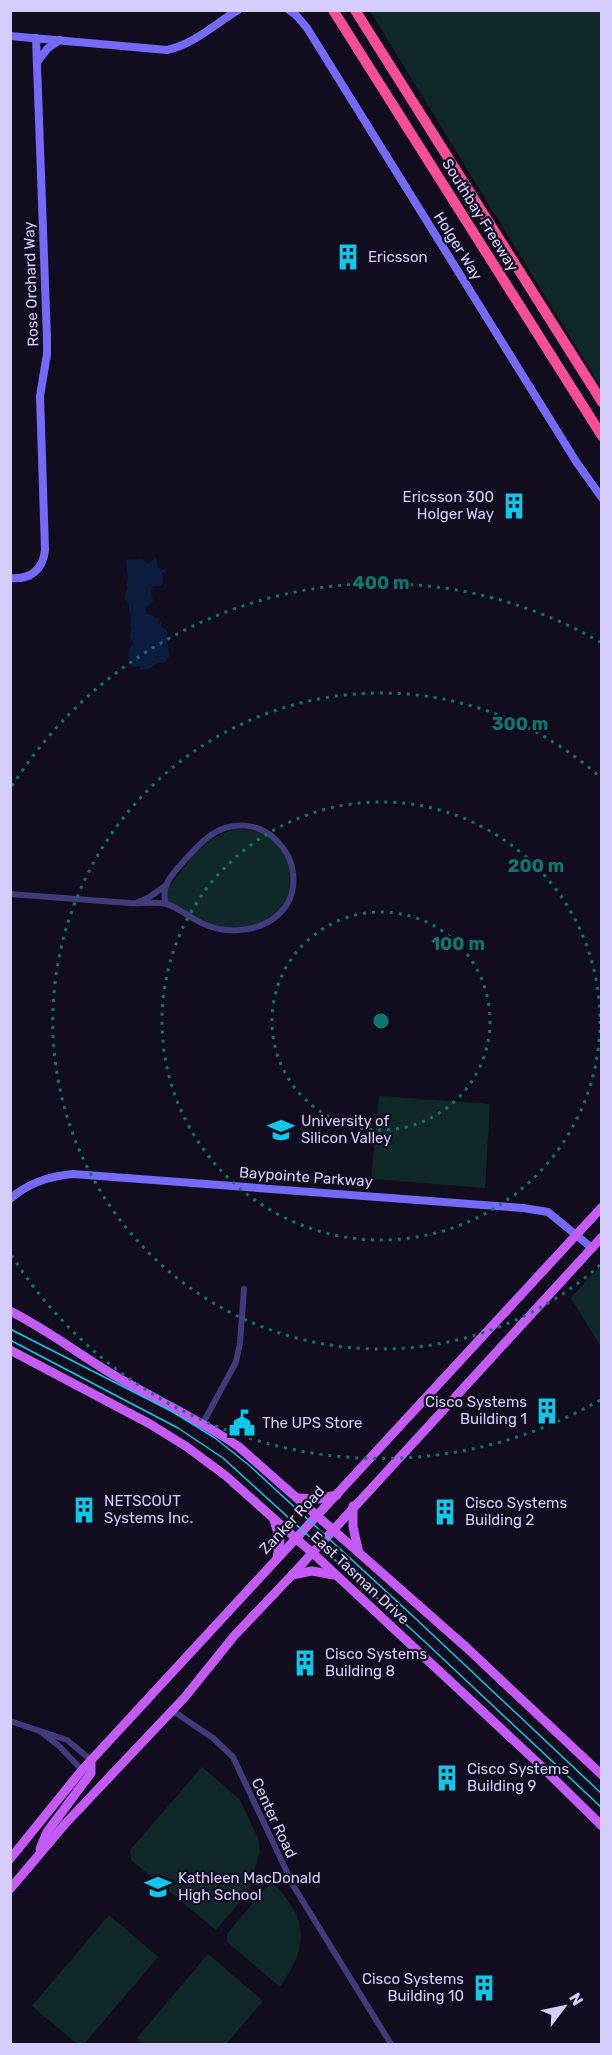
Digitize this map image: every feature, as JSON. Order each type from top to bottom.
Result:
[{"type":"highway","name":"Southbay Freeway","points":[[333,10],[602,436]]},
{"type":"highway","name":"Southbay Freeway","points":[[356,10],[602,402]]},
{"type":"highway","points":[[579,367],[583,382],[602,413]]},
{"type":"main road","name":"Zanker Road","points":[[10,1859],[82,1770],[602,1207]]},
{"type":"main road","points":[[10,1889],[78,1809],[172,1711],[234,1636],[602,1238]]},
{"type":"main road","name":"East Tasman Drive","points":[[10,1311],[48,1332],[125,1382],[203,1423],[239,1447],[467,1648],[602,1775]]},
{"type":"main road","name":"East Tasman Drive","points":[[10,1350],[168,1435],[226,1476],[312,1552],[602,1826]]},
{"type":"main road","points":[[299,1498],[337,1495]]},
{"type":"main road","points":[[353,1506],[353,1527],[359,1553]]},
{"type":"main road","points":[[274,1519],[280,1540],[278,1558]]},
{"type":"main road","points":[[292,1575],[312,1570],[336,1575]]},
{"type":"main road","points":[[36,1860],[47,1832],[91,1773],[92,1760]]},
{"type":"street","points":[[10,36],[168,50],[190,42],[238,10]]},
{"type":"street","name":"Holger Way","points":[[289,10],[307,28],[571,453],[602,498]]},
{"type":"street","name":"Rose Orchard Way","points":[[10,578],[22,579],[36,572],[44,558],[45,550],[40,396],[47,354],[47,339],[36,38]]},
{"type":"street","points":[[37,62],[48,48],[60,40]]},
{"type":"street","points":[[10,894],[166,904],[207,926],[227,931],[252,929],[269,921],[284,910],[292,895],[294,874],[291,862],[285,850],[264,829],[233,826],[210,835],[169,878],[164,893],[166,904]]},
{"type":"street","points":[[135,903],[148,898],[166,885]]},
{"type":"street","name":"Baypointe Parkway","points":[[10,1199],[29,1185],[43,1179],[59,1175],[87,1174],[540,1209],[556,1217],[592,1248]]},
{"type":"street","points":[[203,1423],[236,1362],[240,1343],[244,1289]]},
{"type":"street","name":"Center Road","points":[[172,1711],[213,1738],[233,1757],[294,1887],[392,2044]]},
{"type":"street","points":[[10,1720],[67,1740],[92,1760]]},
{"type":"street","points":[[41,1732],[59,1746],[82,1770]]},
{"type":"green space","points":[[370,11],[601,11],[601,387]]},
{"type":"green space","points":[[234,829],[255,830],[269,836],[288,862],[292,877],[290,891],[283,904],[273,915],[245,928],[228,929],[205,923],[169,903],[166,893],[194,854],[213,838]]},
{"type":"green space","points":[[379,1096],[490,1104],[485,1188],[371,1179]]},
{"type":"green space","points":[[601,1265],[601,1347],[571,1298]]},
{"type":"green space","points":[[202,1767],[240,1800],[258,1838],[260,1851],[248,1892],[216,1930],[131,1860],[130,1850]]},
{"type":"green space","points":[[271,1881],[292,1907],[301,1932],[296,1958],[280,1987],[227,1942],[227,1934]]},
{"type":"green space","points":[[109,1915],[158,1957],[84,2044],[77,2044],[32,2006]]},
{"type":"green space","points":[[208,1954],[263,2001],[226,2044],[144,2044],[137,2038]]},
{"type":"water","points":[[156,558],[158,567],[165,573],[162,572],[161,586],[153,586],[151,591],[153,601],[145,609],[148,614],[160,619],[157,625],[161,622],[161,627],[167,630],[169,657],[164,663],[141,670],[139,666],[133,668],[128,654],[133,642],[130,638],[129,605],[124,599],[128,587],[126,586],[128,579],[126,560],[142,559],[148,563]]},
{"type":"tram line","points":[[10,1329],[173,1412],[215,1438],[250,1466],[602,1794]]},
{"type":"tram line","points":[[10,1340],[178,1428],[223,1458],[423,1640],[602,1808]]},
{"type":"place","name":"Ericsson","points":[[348,257]]},
{"type":"place","name":"Ericsson 300 Holger Way","points":[[514,506]]},
{"type":"place","name":"University of Silicon Valley","points":[[281,1130]]},
{"type":"place","name":"Cisco Systems Building 1","points":[[547,1411]]},
{"type":"place","name":"The UPS Store","points":[[242,1423]]},
{"type":"place","name":"NETSCOUT Systems Inc.","points":[[84,1510]]},
{"type":"place","name":"Cisco Systems Building 2","points":[[445,1512]]},
{"type":"place","name":"Cisco Systems Building 8","points":[[305,1663]]},
{"type":"place","name":"Cisco Systems Building 9","points":[[447,1778]]},
{"type":"place","name":"Kathleen MacDonald High School","points":[[158,1887]]},
{"type":"place","name":"Cisco Systems Building 10","points":[[484,1988]]}]
